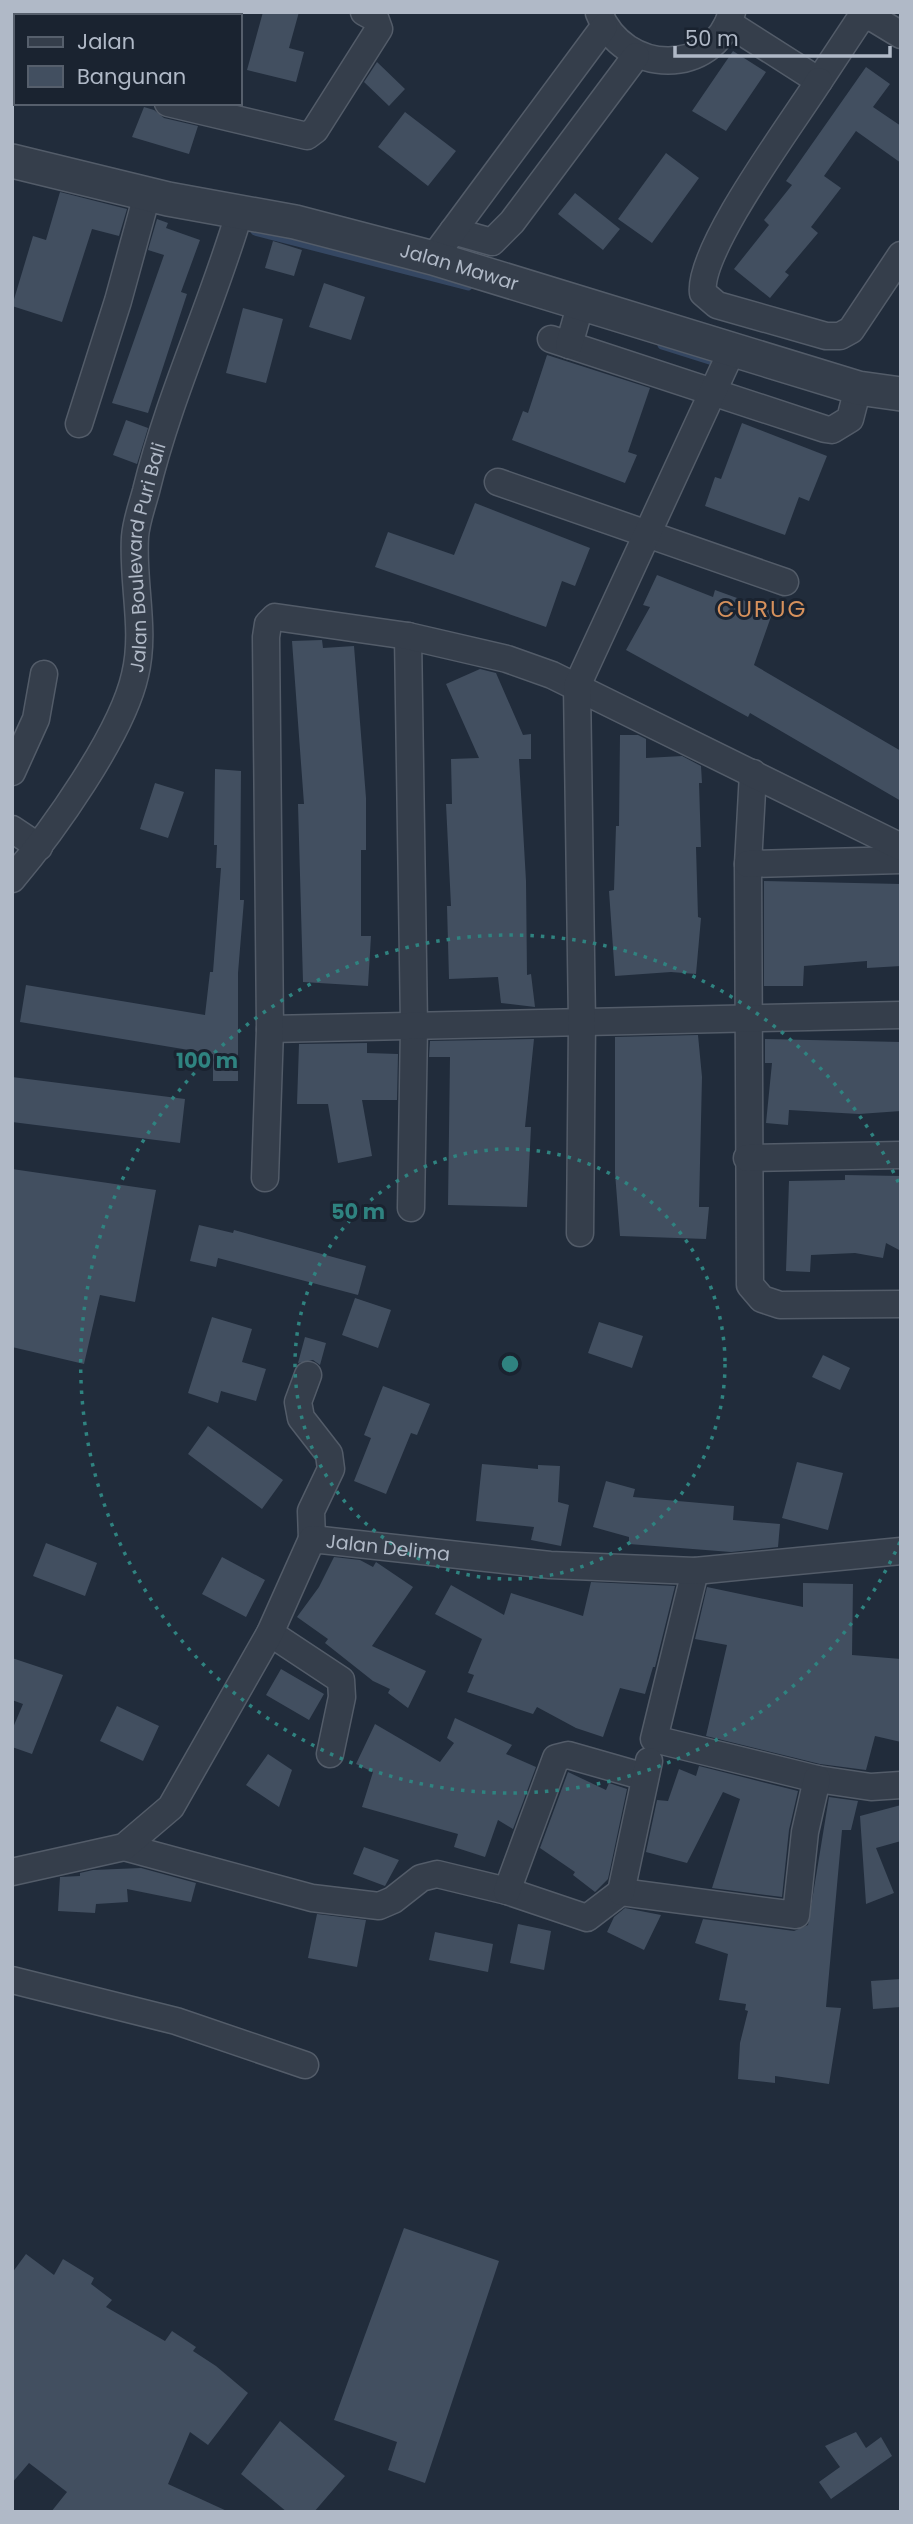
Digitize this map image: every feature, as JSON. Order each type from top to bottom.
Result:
[{"type":"street","points":[[177,105],[307,135],[314,130],[379,29],[375,18],[364,12]]},
{"type":"street","points":[[901,35],[873,18],[865,17],[858,22],[719,237],[703,278],[703,293],[717,304],[826,336],[840,336],[850,330],[901,254]]},
{"type":"street","points":[[433,258],[601,20],[618,44],[636,56],[671,62],[705,50],[730,18],[819,81]]},
{"type":"street","points":[[453,231],[492,242],[512,222],[636,56]]},
{"type":"street","name":"Jalan Mawar","points":[[12,161],[147,195],[239,214],[295,222],[433,258],[571,326],[732,352],[858,390],[901,394]]},
{"type":"street","points":[[79,424],[118,301],[147,195]]},
{"type":"street","name":"Jalan Boulevard Puri Bali","points":[[12,878],[39,847],[119,719],[135,675],[139,636],[135,536],[174,393],[222,271],[239,214]]},
{"type":"street","points":[[571,326],[825,429],[850,419],[858,390]]},
{"type":"street","points":[[580,1233],[582,1023],[577,686],[732,352]]},
{"type":"street","points":[[498,482],[785,582]]},
{"type":"street","points":[[265,1178],[270,1029],[268,624],[275,617],[286,616],[408,636],[507,659],[577,686],[901,847]]},
{"type":"street","points":[[408,636],[414,1026],[411,1208]]},
{"type":"street","points":[[12,772],[36,719],[44,674]]},
{"type":"street","points":[[753,773],[748,864],[750,1018],[747,1158],[750,1285],[762,1298],[780,1305],[901,1304]]},
{"type":"street","points":[[12,829],[39,847]]},
{"type":"street","points":[[748,864],[901,860]]},
{"type":"street","points":[[270,1029],[901,1015]]},
{"type":"street","points":[[747,1158],[901,1155]]},
{"type":"street","points":[[308,1375],[298,1402],[301,1418],[329,1454],[331,1469],[311,1511],[312,1539]]},
{"type":"street","name":"Jalan Delima","points":[[12,1872],[124,1847],[172,1807],[270,1633],[312,1539],[550,1565],[695,1571],[901,1551]]},
{"type":"street","points":[[124,1847],[313,1898],[379,1906],[393,1900],[421,1878],[437,1874],[506,1891],[587,1918],[621,1892],[645,1777],[695,1571]]},
{"type":"street","points":[[270,1633],[341,1680],[342,1697],[330,1754]]},
{"type":"street","points":[[654,1739],[817,1779],[871,1787],[901,1786]]},
{"type":"street","points":[[506,1891],[556,1758],[568,1755],[645,1777]]},
{"type":"street","points":[[621,1892],[796,1915],[805,1832],[817,1779]]},
{"type":"street","points":[[12,1980],[176,2021],[305,2065]]},
{"type":"building","points":[[263,12],[299,12],[289,48],[304,52],[296,82],[247,70]]},
{"type":"building","points":[[733,51],[766,72],[726,131],[692,111]]},
{"type":"building","points":[[377,62],[405,89],[389,106],[364,82]]},
{"type":"building","points":[[866,67],[890,84],[873,107],[901,126],[901,163],[856,131],[824,176],[841,188],[811,227],[818,233],[785,272],[789,275],[770,298],[734,269],[769,225],[764,220],[792,185],[786,181]]},
{"type":"building","points":[[144,107],[154,110],[164,118],[198,126],[189,154],[132,137]]},
{"type":"building","points":[[405,112],[456,151],[428,186],[378,147]]},
{"type":"building","points":[[666,153],[699,178],[652,243],[618,219]]},
{"type":"building","points":[[60,192],[127,209],[119,236],[92,229],[62,322],[12,306],[33,236],[46,240]]},
{"type":"building","points":[[575,193],[620,229],[603,250],[558,214]]},
{"type":"building","points":[[157,219],[168,223],[166,228],[200,240],[181,292],[187,294],[148,413],[112,403],[164,255],[148,250]]},
{"type":"building","points":[[273,241],[302,250],[294,276],[265,268]]},
{"type":"building","points":[[324,283],[365,297],[351,340],[309,327]]},
{"type":"building","points":[[243,308],[283,319],[266,383],[226,373]]},
{"type":"building","points":[[547,355],[650,388],[628,452],[637,455],[625,483],[512,440],[523,411],[528,413]]},
{"type":"building","points":[[126,420],[148,428],[137,464],[113,455]]},
{"type":"building","points":[[742,423],[827,456],[809,501],[799,497],[785,535],[705,506],[715,477],[721,479]]},
{"type":"building","points":[[475,503],[590,548],[575,586],[562,581],[546,627],[375,567],[388,532],[454,555]]},
{"type":"building","points":[[657,575],[713,597],[715,590],[773,611],[754,665],[901,751],[901,801],[750,713],[748,717],[626,650],[650,607],[643,605]]},
{"type":"building","points":[[322,640],[323,648],[354,646],[366,798],[366,850],[361,850],[361,936],[371,936],[368,986],[303,982],[298,804],[304,804],[292,641]]},
{"type":"building","points":[[480,669],[496,673],[523,735],[531,734],[531,759],[519,759],[526,881],[527,975],[531,974],[535,1007],[501,1003],[498,977],[449,979],[447,906],[451,906],[446,804],[452,804],[451,759],[479,758],[446,684]]},
{"type":"building","points":[[620,735],[638,735],[646,739],[646,758],[682,756],[701,766],[701,847],[696,847],[698,917],[701,918],[696,974],[671,972],[615,976],[609,891],[614,890],[616,826],[619,826]]},
{"type":"building","points":[[215,769],[241,771],[240,900],[244,900],[238,973],[238,1081],[213,1081],[213,1054],[20,1022],[26,985],[205,1015],[210,972],[213,972],[221,868],[216,868],[217,845],[214,845]]},
{"type":"building","points":[[155,783],[184,792],[168,838],[140,829]]},
{"type":"building","points":[[764,881],[901,884],[901,966],[867,968],[867,961],[804,966],[803,986],[764,986]]},
{"type":"building","points":[[698,1035],[702,1077],[699,1207],[709,1207],[706,1239],[620,1236],[615,1173],[615,1037]]},
{"type":"building","points":[[534,1039],[525,1127],[531,1127],[527,1207],[448,1205],[450,1057],[429,1057],[430,1041]]},
{"type":"building","points":[[765,1039],[901,1042],[901,1111],[859,1114],[789,1110],[788,1125],[766,1123],[772,1063],[765,1063]]},
{"type":"building","points":[[367,1043],[367,1053],[398,1054],[397,1100],[362,1100],[372,1156],[338,1163],[328,1104],[297,1104],[299,1044]]},
{"type":"building","points":[[12,1077],[185,1099],[180,1143],[12,1122]]},
{"type":"building","points":[[12,1169],[156,1190],[135,1302],[100,1295],[84,1364],[12,1347]]},
{"type":"building","points":[[845,1175],[901,1176],[901,1251],[886,1243],[883,1258],[855,1253],[811,1255],[810,1272],[786,1271],[789,1181],[845,1180]]},
{"type":"building","points":[[199,1225],[233,1233],[234,1230],[366,1266],[358,1295],[218,1258],[216,1267],[190,1261]]},
{"type":"building","points":[[355,1298],[391,1310],[378,1348],[342,1335]]},
{"type":"building","points":[[212,1317],[252,1329],[242,1362],[266,1369],[256,1401],[221,1391],[218,1403],[188,1393]]},
{"type":"building","points":[[599,1322],[643,1336],[632,1368],[588,1353]]},
{"type":"building","points":[[305,1337],[326,1343],[320,1365],[313,1360],[298,1363]]},
{"type":"building","points":[[823,1355],[850,1368],[840,1390],[812,1377]]},
{"type":"building","points":[[383,1386],[430,1404],[417,1435],[411,1433],[386,1494],[354,1481],[371,1438],[364,1435]]},
{"type":"building","points":[[208,1426],[283,1480],[262,1509],[188,1454]]},
{"type":"building","points":[[797,1462],[843,1473],[828,1530],[782,1518]]},
{"type":"building","points":[[482,1464],[538,1469],[538,1465],[560,1466],[558,1502],[569,1505],[561,1546],[531,1540],[534,1527],[476,1521]]},
{"type":"building","points":[[606,1481],[635,1489],[633,1497],[734,1506],[733,1520],[780,1524],[778,1547],[731,1552],[629,1544],[629,1537],[593,1527]]},
{"type":"building","points":[[46,1543],[97,1563],[85,1596],[33,1576]]},
{"type":"building","points":[[222,1557],[265,1580],[246,1617],[202,1594]]},
{"type":"building","points":[[334,1557],[360,1560],[373,1567],[376,1562],[413,1587],[372,1646],[426,1671],[408,1708],[388,1693],[390,1689],[373,1681],[325,1643],[328,1639],[297,1617],[319,1587]]},
{"type":"building","points":[[591,1582],[675,1586],[655,1667],[645,1694],[620,1688],[603,1737],[576,1728],[537,1707],[533,1714],[467,1692],[474,1675],[468,1673],[482,1639],[435,1614],[451,1585],[504,1615],[511,1593],[583,1616]]},
{"type":"building","points":[[803,1583],[853,1584],[852,1655],[901,1659],[901,1742],[875,1736],[866,1770],[820,1764],[706,1736],[727,1645],[695,1639],[707,1587],[803,1607]]},
{"type":"building","points":[[12,1658],[63,1675],[32,1754],[12,1747],[12,1730],[23,1704],[12,1700]]},
{"type":"building","points":[[281,1669],[324,1694],[309,1720],[266,1695]]},
{"type":"building","points":[[117,1706],[159,1726],[143,1761],[100,1741]]},
{"type":"building","points":[[455,1718],[512,1745],[506,1754],[536,1767],[513,1829],[498,1820],[485,1857],[454,1847],[458,1834],[362,1807],[373,1772],[356,1764],[375,1724],[440,1762],[454,1743],[447,1738]]},
{"type":"building","points":[[268,1754],[292,1770],[279,1807],[246,1785]]},
{"type":"building","points":[[699,1766],[798,1791],[789,1830],[782,1897],[712,1888],[740,1799],[723,1792],[687,1863],[646,1852],[657,1800],[668,1801],[679,1769],[696,1776]]},
{"type":"building","points":[[568,1772],[606,1790],[609,1783],[627,1789],[608,1879],[595,1892],[573,1875],[575,1872],[540,1848]]},
{"type":"building","points":[[829,1797],[858,1801],[851,1830],[842,1830],[826,2007],[841,2008],[829,2084],[775,2076],[775,2083],[738,2079],[740,2043],[748,2011],[745,2010],[746,2004],[719,2000],[728,1954],[695,1943],[703,1919],[794,1931],[808,1925]]},
{"type":"building","points":[[901,1805],[901,1841],[876,1848],[894,1893],[866,1904],[860,1816]]},
{"type":"building","points":[[364,1847],[399,1860],[385,1886],[353,1874]]},
{"type":"building","points":[[141,1868],[196,1883],[191,1902],[127,1889],[128,1902],[96,1904],[95,1913],[58,1911],[60,1877],[80,1876],[80,1873],[93,1870]]},
{"type":"building","points":[[625,1908],[661,1915],[644,1950],[607,1932],[614,1917]]},
{"type":"building","points":[[317,1914],[366,1920],[357,1967],[308,1958]]},
{"type":"building","points":[[518,1924],[551,1931],[544,1970],[510,1963]]},
{"type":"building","points":[[435,1932],[493,1944],[488,1972],[429,1960]]},
{"type":"building","points":[[901,1979],[901,2007],[873,2009],[871,1981]]},
{"type":"building","points":[[404,2228],[499,2261],[425,2483],[388,2470],[397,2442],[334,2420]]},
{"type":"building","points":[[26,2254],[54,2275],[63,2259],[94,2278],[91,2284],[112,2300],[106,2307],[165,2341],[172,2331],[196,2347],[193,2351],[248,2393],[208,2445],[190,2432],[168,2484],[229,2512],[51,2512],[67,2492],[29,2463],[12,2483],[12,2273]]},
{"type":"building","points":[[280,2421],[345,2476],[314,2512],[287,2512],[241,2474]]},
{"type":"building","points":[[856,2432],[866,2448],[881,2437],[892,2456],[831,2499],[819,2482],[840,2467],[825,2446]]},
{"type":"waterway","points":[[255,231],[468,286]]},
{"type":"waterway","points":[[662,345],[719,363]]},
{"type":"district","name":"CURUG","points":[[762,609]]}]
